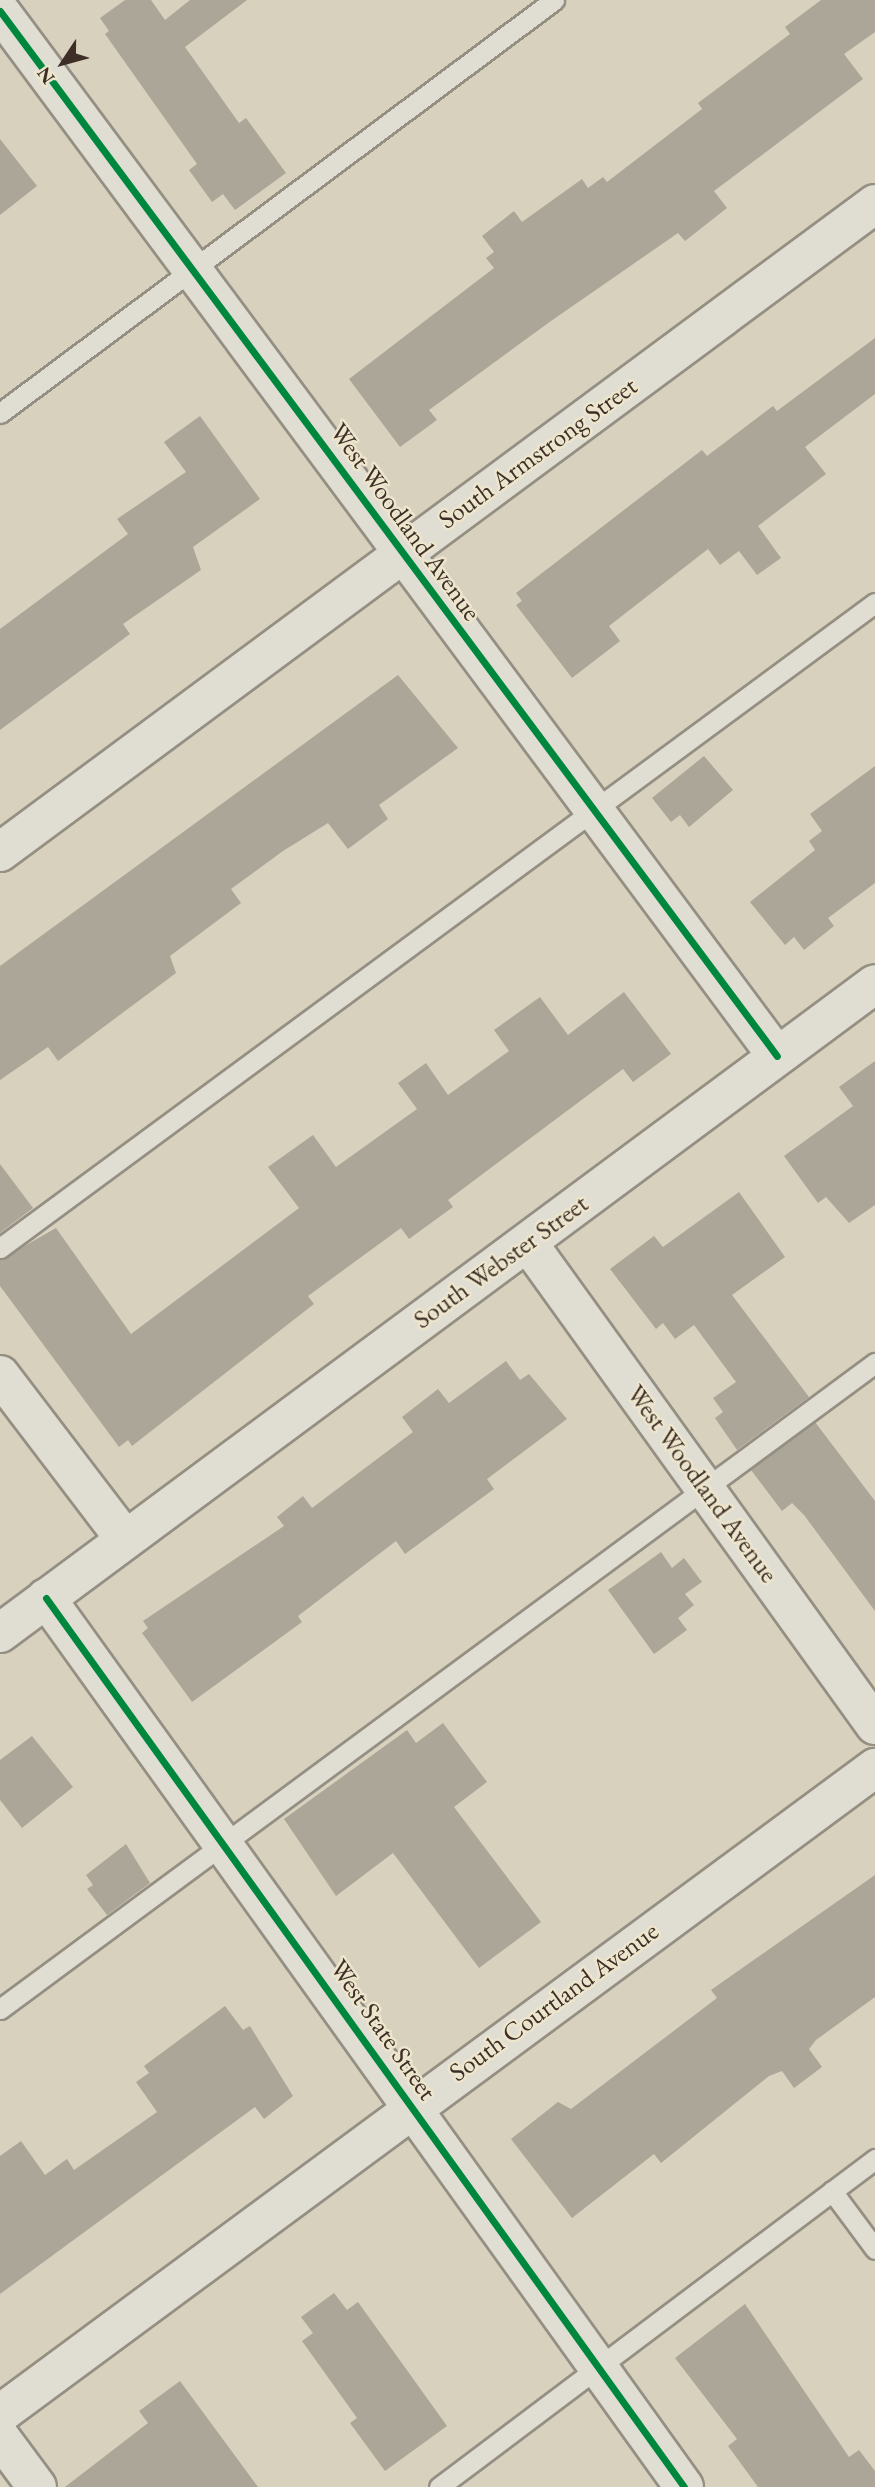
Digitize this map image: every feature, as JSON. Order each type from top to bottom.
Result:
[{"type":"street","name":"West Woodland Avenue","points":[[0,11],[403,553],[591,812],[778,1056]]},
{"type":"street","name":"South Armstrong Street","points":[[0,852],[875,204]]},
{"type":"street","name":"South Webster Street","points":[[46,1598],[875,984]]},
{"type":"street","name":"West Woodland Avenue","points":[[528,1243],[875,1725]]},
{"type":"street","points":[[0,1375],[125,1539]]},
{"type":"street","points":[[0,1633],[46,1598]]},
{"type":"street","name":"West State Street","points":[[46,1598],[225,1842],[684,2487]]},
{"type":"street","name":"South Courtland Avenue","points":[[0,2414],[411,2106],[875,1769]]},
{"type":"street","points":[[0,2437],[37,2487]]},
{"type":"lane","points":[[0,413],[554,0]]},
{"type":"lane","points":[[0,1248],[875,603]]},
{"type":"lane","points":[[0,2009],[875,1363]]},
{"type":"lane","points":[[439,2487],[596,2364],[875,2159]]},
{"type":"lane","points":[[832,2191],[875,2249]]},
{"type":"building","points":[[125,0],[151,0],[165,20],[190,0],[247,0],[185,47],[239,123],[246,118],[286,173],[235,210],[223,194],[212,202],[189,170],[197,164],[105,34],[109,31],[100,18]]},
{"type":"building","points":[[821,0],[875,0],[875,32],[844,54],[863,79],[714,191],[727,208],[685,241],[678,233],[429,410],[437,420],[400,447],[349,379],[494,268],[486,258],[494,252],[482,236],[514,211],[522,222],[582,179],[588,188],[603,177],[607,182],[702,109],[698,103],[790,34],[785,27]]},
{"type":"building","points":[[0,139],[37,186],[0,215]]},
{"type":"building","points":[[875,338],[875,394],[805,447],[826,474],[758,526],[781,558],[757,575],[739,551],[720,565],[708,549],[609,626],[620,641],[572,678],[516,605],[522,601],[516,593],[702,450],[707,456],[773,406],[777,411]]},
{"type":"building","points":[[200,416],[260,499],[193,547],[201,570],[123,624],[130,634],[0,730],[0,629],[128,534],[117,519],[186,472],[164,442]]},
{"type":"building","points":[[398,675],[458,748],[379,805],[388,819],[348,849],[328,823],[283,851],[231,889],[241,903],[170,956],[176,973],[58,1061],[48,1047],[0,1080],[0,966]]},
{"type":"building","points":[[704,756],[733,790],[689,827],[680,815],[671,822],[652,798]]},
{"type":"building","points":[[875,766],[875,883],[828,918],[834,926],[804,950],[794,937],[785,945],[750,902],[815,850],[809,841],[822,831],[810,814]]},
{"type":"building","points":[[624,992],[671,1054],[633,1082],[623,1069],[448,1200],[453,1207],[409,1239],[401,1228],[308,1296],[314,1304],[132,1446],[128,1440],[119,1447],[0,1286],[0,1260],[56,1228],[131,1334],[299,1208],[268,1167],[313,1135],[336,1167],[417,1109],[398,1083],[426,1063],[448,1095],[509,1051],[494,1030],[540,997],[568,1035]]},
{"type":"building","points":[[875,1061],[875,1205],[849,1223],[826,1197],[818,1203],[784,1156],[853,1106],[839,1087]]},
{"type":"building","points":[[0,1164],[33,1208],[0,1233]]},
{"type":"building","points":[[739,1192],[785,1257],[732,1295],[809,1397],[737,1450],[715,1418],[723,1412],[713,1398],[736,1382],[694,1325],[675,1339],[663,1323],[656,1329],[610,1269],[654,1236],[663,1247]]},
{"type":"building","points":[[506,1361],[520,1380],[529,1374],[567,1419],[487,1479],[494,1489],[405,1554],[396,1541],[298,1616],[302,1622],[192,1702],[142,1633],[148,1628],[143,1621],[284,1526],[277,1517],[303,1496],[312,1508],[413,1432],[402,1417],[438,1389],[449,1403]]},
{"type":"building","points":[[815,1422],[875,1501],[875,1611],[804,1515],[792,1503],[782,1511],[751,1470]]},
{"type":"building","points":[[661,1552],[672,1568],[684,1558],[702,1582],[685,1594],[694,1605],[678,1618],[687,1630],[654,1654],[608,1590]]},
{"type":"building","points":[[443,1723],[487,1782],[454,1807],[541,1922],[479,1968],[393,1853],[336,1896],[284,1819],[407,1730],[416,1743]]},
{"type":"building","points":[[32,1736],[73,1787],[22,1828],[0,1800],[0,1760]]},
{"type":"building","points":[[126,1844],[150,1883],[107,1915],[87,1889],[93,1885],[86,1875]]},
{"type":"building","points":[[875,1875],[875,1997],[816,2040],[809,2049],[822,2067],[794,2088],[782,2071],[769,2076],[661,2163],[654,2154],[572,2218],[511,2139],[558,2102],[571,2109],[717,1998],[711,1990]]},
{"type":"building","points":[[225,2006],[243,2030],[250,2026],[293,2096],[264,2119],[255,2107],[0,2294],[0,2156],[21,2141],[45,2175],[67,2159],[74,2170],[157,2112],[136,2082],[149,2073],[144,2066]]},
{"type":"building","points":[[334,2293],[347,2310],[358,2302],[447,2426],[385,2471],[350,2423],[357,2418],[302,2341],[313,2333],[301,2317]]},
{"type":"building","points":[[745,2304],[849,2457],[859,2450],[875,2471],[875,2487],[758,2487],[728,2446],[737,2439],[675,2358]]},
{"type":"building","points":[[180,2381],[258,2487],[65,2487],[148,2423],[139,2411]]},
{"type":"cycle path","points":[[0,11],[777,1056]]},
{"type":"cycle path","points":[[46,1598],[684,2487]]}]
